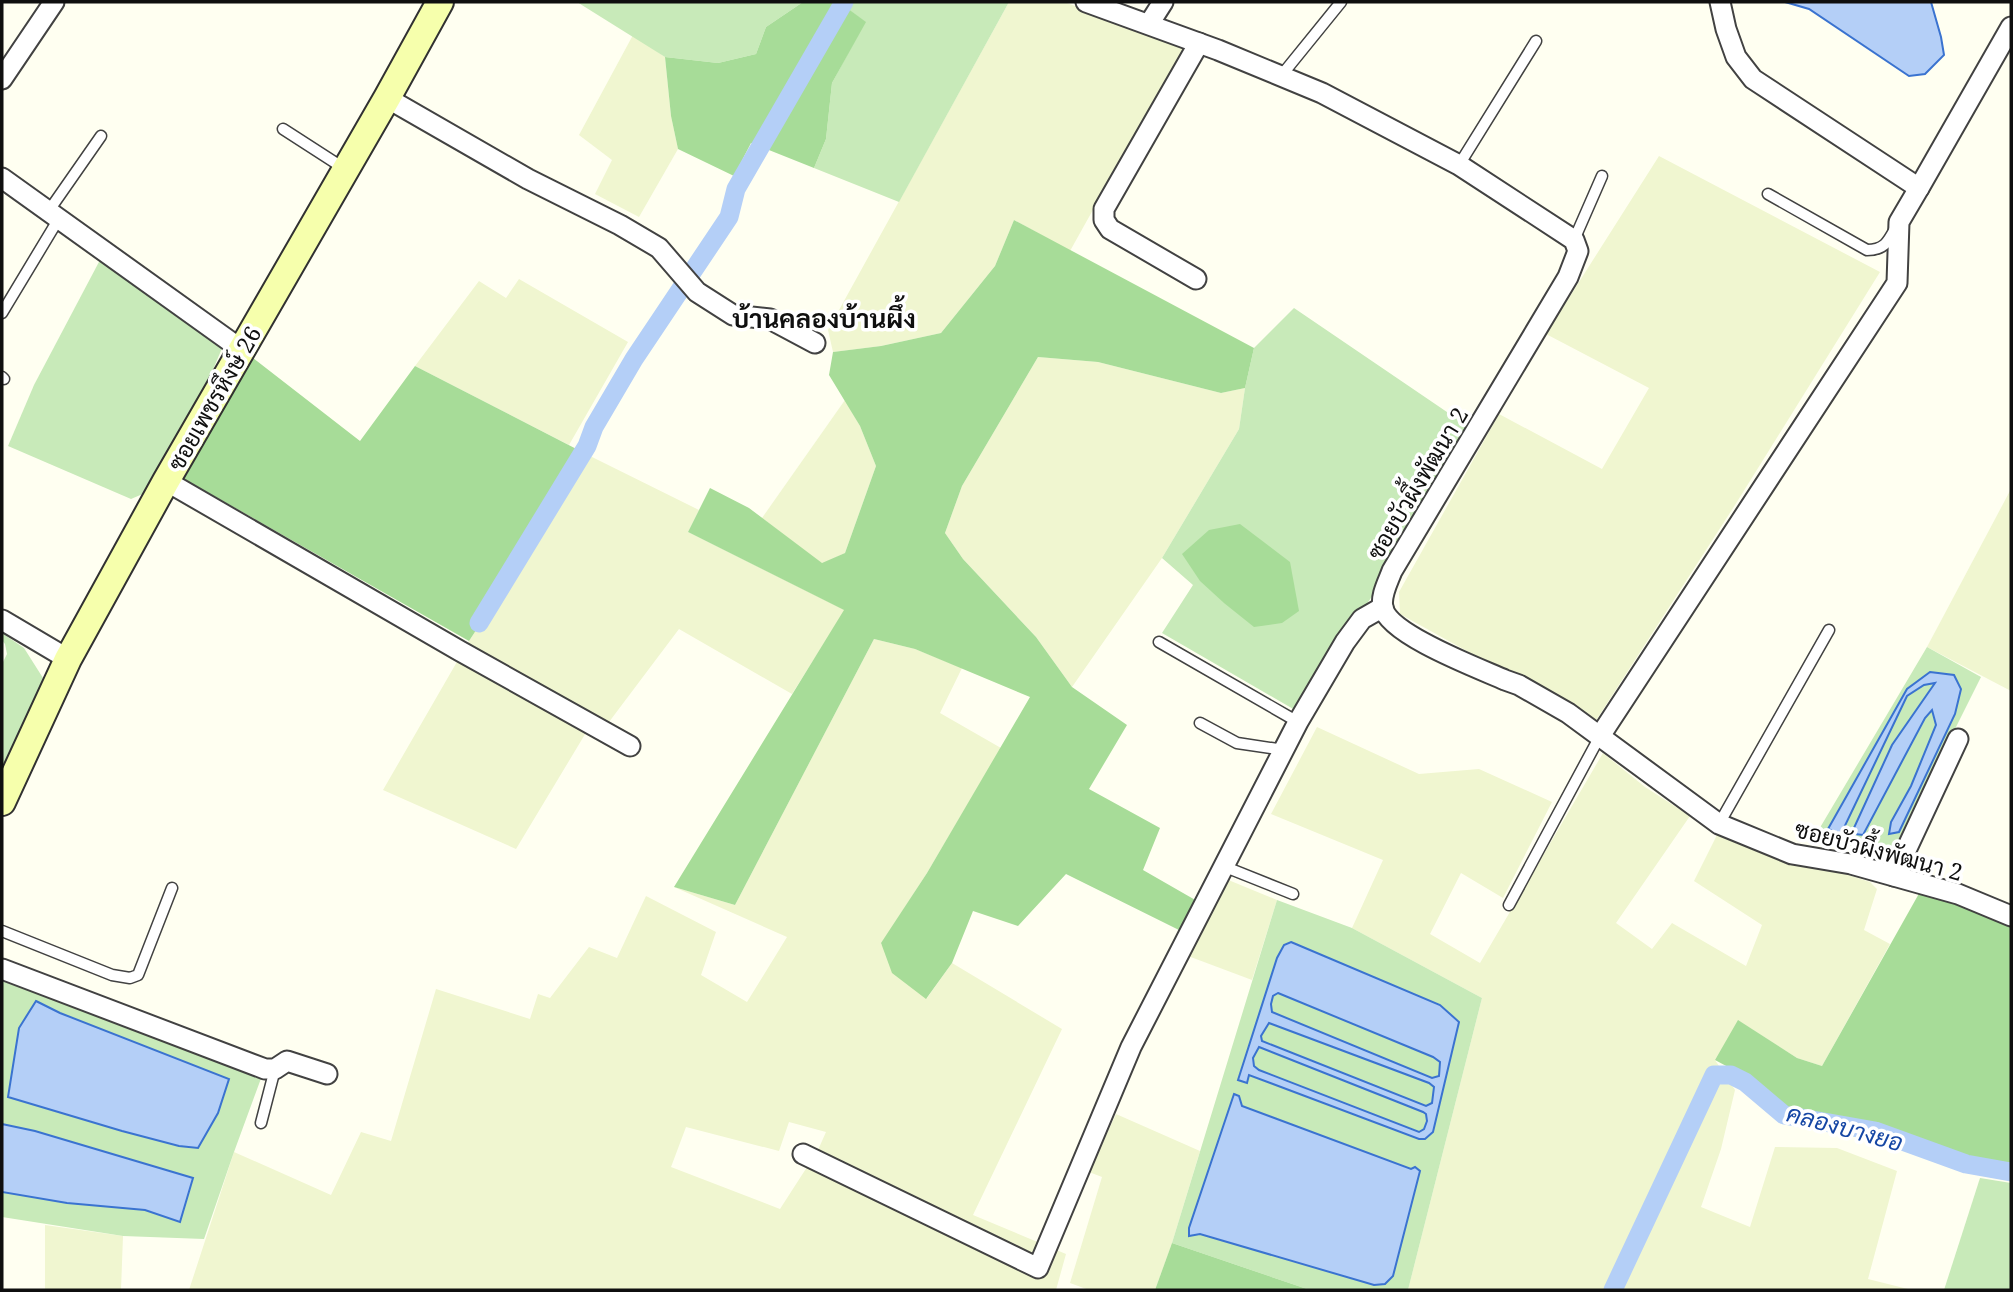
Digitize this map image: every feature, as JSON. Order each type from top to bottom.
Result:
[{"type":"street","points":[[2,79],[54,2]]},
{"type":"street","name":"ซอยเพชรหึงษ์ 26","points":[[2,802],[68,659],[166,481],[440,2]]},
{"type":"street","points":[[1086,2],[1199,43],[1322,93],[1459,165],[1574,240]]},
{"type":"street","points":[[1149,24],[1163,2]]},
{"type":"street","points":[[1720,2],[1736,57],[1753,79],[1919,188]]},
{"type":"street","points":[[1600,736],[1897,283],[1899,222],[2011,27]]},
{"type":"street","points":[[1196,279],[1110,229],[1104,220],[1104,209],[1199,43]]},
{"type":"street","points":[[387,98],[528,179],[620,225],[659,248],[696,292],[733,315],[771,319],[815,343]]},
{"type":"street","points":[[2,178],[242,350]]},
{"type":"street","name":"ซอยบัวผึ้งพัฒนา 2","points":[[1574,240],[1578,251],[1568,277],[1392,571],[1382,607],[1390,621],[1408,635],[1519,685],[1568,713],[1719,824],[1792,854],[1851,864],[1958,894],[2011,916]]},
{"type":"street","points":[[166,481],[629,746]]},
{"type":"street","points":[[803,1154],[1038,1268],[1131,1047],[1223,866],[1298,722],[1345,642],[1362,619],[1382,607]]},
{"type":"street","points":[[2,620],[68,659]]},
{"type":"street","points":[[1894,876],[1958,739]]},
{"type":"street","points":[[2,969],[265,1069],[275,1069],[287,1061],[327,1074]]},
{"type":"lane","points":[[1281,76],[1341,2]]},
{"type":"lane","points":[[1459,165],[1536,41]]},
{"type":"lane","points":[[283,129],[345,169]]},
{"type":"lane","points":[[2,313],[53,216],[101,136]]},
{"type":"lane","points":[[1574,240],[1602,176]]},
{"type":"lane","points":[[1768,194],[1867,250],[1886,246],[1899,222]]},
{"type":"lane","points":[[1719,824],[1829,631]]},
{"type":"lane","points":[[1159,642],[1298,722]]},
{"type":"lane","points":[[1200,723],[1237,743],[1284,750]]},
{"type":"lane","points":[[1509,905],[1600,736]]},
{"type":"lane","points":[[1223,866],[1293,894]]},
{"type":"lane","points":[[2,931],[112,975],[130,978],[138,975],[145,961],[172,888]]},
{"type":"lane","points":[[261,1123],[275,1069]]},
{"type":"green space","points":[[577,2],[803,2],[766,27],[756,54],[718,63],[665,57]]},
{"type":"green space","points":[[803,2],[839,2],[866,22],[832,83],[826,139],[814,168],[751,143],[734,176],[678,149],[671,116],[665,57],[718,63],[756,54],[766,27]]},
{"type":"green space","points":[[839,2],[1009,2],[899,202],[814,168],[826,139],[832,83],[865,22]]},
{"type":"green space","points":[[1009,2],[1064,2],[1185,45],[1070,251],[1014,220],[995,266],[941,333],[881,346],[833,352],[828,330]]},
{"type":"green space","points":[[633,35],[665,57],[671,116],[678,149],[639,217],[595,194],[612,160],[579,135]]},
{"type":"green space","points":[[1659,156],[1880,272],[1735,505],[1595,722],[1400,614],[1399,592],[1499,414],[1602,469],[1649,388],[1546,334]]},
{"type":"green space","points":[[1014,220],[1254,348],[1245,388],[1221,393],[1098,362],[1038,357],[962,486],[945,533],[963,559],[1036,637],[1072,687],[1127,725],[1089,789],[1160,828],[1143,870],[1197,901],[1183,932],[1066,874],[1018,926],[973,911],[952,963],[926,999],[892,973],[881,943],[927,873],[1030,697],[915,649],[874,639],[735,905],[674,887],[844,610],[688,532],[710,488],[749,508],[822,563],[845,553],[876,466],[860,426],[829,375],[833,352],[881,346],[941,333],[995,266]]},
{"type":"green space","points":[[100,260],[223,346],[209,379],[145,493],[131,499],[8,446],[34,385]]},
{"type":"green space","points":[[519,279],[628,342],[569,445],[415,366],[479,281],[506,298]]},
{"type":"green space","points":[[1294,308],[1469,427],[1377,589],[1295,710],[1162,633],[1193,585],[1162,558],[1239,429],[1254,348]]},
{"type":"green space","points":[[248,354],[360,441],[415,366],[590,456],[469,641],[179,476]]},
{"type":"green space","points":[[1038,357],[1098,362],[1221,393],[1245,388],[1239,429],[1162,558],[1072,687],[1036,637],[963,559],[945,533],[962,486]]},
{"type":"green space","points":[[845,400],[860,426],[876,466],[845,553],[822,564],[762,518]]},
{"type":"green space","points":[[590,456],[699,510],[688,532],[845,610],[792,694],[679,629],[609,722],[587,731],[516,849],[383,790],[469,641]]},
{"type":"green space","points":[[2011,489],[2011,691],[1927,647]]},
{"type":"green space","points":[[1240,524],[1290,562],[1299,611],[1282,623],[1254,627],[1200,581],[1182,554],[1209,530]]},
{"type":"green space","points":[[2,633],[24,648],[43,678],[2,781],[2,664],[7,654]]},
{"type":"green space","points":[[874,639],[915,649],[962,668],[940,713],[1001,748],[927,873],[881,944],[927,998],[952,963],[1062,1029],[973,1215],[1066,1254],[1056,1290],[189,1290],[234,1152],[331,1195],[361,1132],[391,1141],[436,989],[530,1019],[538,994],[550,998],[589,947],[617,958],[646,896],[716,932],[701,975],[747,1002],[787,937],[674,887],[735,905]],"holes":[[[789,1122],[826,1132],[818,1150],[780,1209],[671,1167],[686,1127],[779,1151]]]},
{"type":"green space","points":[[1927,647],[1981,677],[1888,863],[1818,831]],"holes":[[[1954,675],[1955,714],[1891,822],[1911,786],[1936,725],[1933,710],[1925,718],[1925,700],[1936,683],[1924,685],[1907,696],[1841,834],[1828,829],[1907,689]]]},
{"type":"green space","points":[[1317,727],[1419,774],[1479,769],[1552,802],[1503,898],[1461,873],[1430,934],[1480,963],[1603,753],[1645,787],[1690,816],[1616,923],[1652,949],[1672,923],[1746,966],[1762,925],[1694,881],[1718,833],[1870,882],[1877,889],[1864,930],[1890,944],[1822,1066],[1797,1058],[1739,1021],[1715,1060],[1735,1090],[1721,1149],[1701,1207],[1750,1227],[1775,1147],[1837,1148],[1897,1171],[1868,1279],[1912,1290],[1408,1290],[1482,998],[1352,928],[1383,860],[1271,814]]},
{"type":"green space","points":[[1226,879],[1277,900],[1252,980],[1188,956]]},
{"type":"green space","points":[[1921,890],[2011,922],[2011,1163],[1952,1154],[1905,1135],[1786,1109],[1758,1083],[1715,1060],[1738,1020],[1797,1058],[1822,1066]]},
{"type":"green space","points":[[1277,900],[1352,928],[1482,998],[1408,1290],[1310,1290],[1172,1243]],"holes":[[[1290,942],[1440,1005],[1459,1023],[1425,1139],[1248,1075],[1238,1080],[1277,958]],[[1234,1094],[1239,1096],[1241,1106],[1411,1169],[1374,1285],[1200,1234],[1189,1235],[1189,1228]]]},
{"type":"green space","points":[[2,981],[263,1073],[204,1239],[123,1236],[2,1217],[2,1192],[67,1203],[145,1210],[180,1222],[193,1179],[35,1131],[2,1124]],"holes":[[[36,1001],[60,1013],[179,1146],[8,1097]]]},
{"type":"green space","points":[[1277,993],[1433,1057],[1440,1061],[1439,1077],[1432,1078],[1272,1012],[1273,996]]},
{"type":"green space","points":[[1269,1023],[1429,1083],[1434,1087],[1432,1103],[1426,1106],[1262,1041],[1261,1036]]},
{"type":"green space","points":[[1259,1047],[1423,1112],[1427,1121],[1424,1129],[1420,1132],[1259,1070],[1254,1066],[1253,1058]]},
{"type":"green space","points":[[1116,1114],[1200,1151],[1155,1290],[1089,1290],[1070,1283],[1102,1177],[1089,1172]]},
{"type":"green space","points":[[1980,1178],[2011,1183],[2011,1290],[1944,1290]]},
{"type":"green space","points":[[45,1225],[123,1236],[121,1290],[45,1290]]},
{"type":"green space","points":[[1172,1243],[1310,1290],[1155,1290]]},
{"type":"water","points":[[1785,2],[1931,2],[1944,55],[1925,74],[1909,76],[1809,9]]},
{"type":"water","points":[[1930,672],[1954,675],[1961,689],[1955,714],[1899,832],[1889,834],[1891,822],[1911,786],[1936,725],[1932,710],[1925,718],[1863,835],[1855,834],[1853,830],[1892,745],[1935,683],[1924,685],[1907,696],[1841,834],[1828,829],[1907,689]]},
{"type":"water","points":[[1291,942],[1440,1005],[1459,1022],[1433,1132],[1425,1139],[1249,1075],[1247,1083],[1238,1080],[1277,958],[1284,945]],"holes":[[[1278,993],[1433,1057],[1440,1062],[1439,1076],[1432,1078],[1272,1012],[1273,996]],[[1269,1023],[1429,1083],[1434,1087],[1432,1103],[1426,1106],[1262,1041],[1261,1036]],[[1259,1047],[1423,1112],[1427,1121],[1424,1129],[1419,1132],[1259,1070],[1254,1066],[1253,1058]]]},
{"type":"water","points":[[36,1001],[60,1013],[229,1079],[218,1113],[198,1148],[179,1146],[122,1131],[8,1097],[19,1028]]},
{"type":"water","points":[[1234,1094],[1239,1096],[1242,1106],[1420,1171],[1393,1276],[1385,1284],[1374,1285],[1200,1234],[1189,1236],[1189,1228]]},
{"type":"water","points":[[2,1124],[35,1131],[193,1178],[180,1222],[145,1210],[67,1203],[2,1192]]},
{"type":"waterway","points":[[479,623],[587,446],[594,427],[634,359],[729,217],[736,189],[844,2]]},
{"type":"waterway","name":"คลองบางยอ","points":[[1613,1290],[1714,1075],[1731,1075],[1745,1082],[1784,1115],[1875,1131],[1966,1164],[2011,1172]]},
{"type":"district","name":"บ้านคลองบ้านผึ้ง","points":[[824,318]]}]
